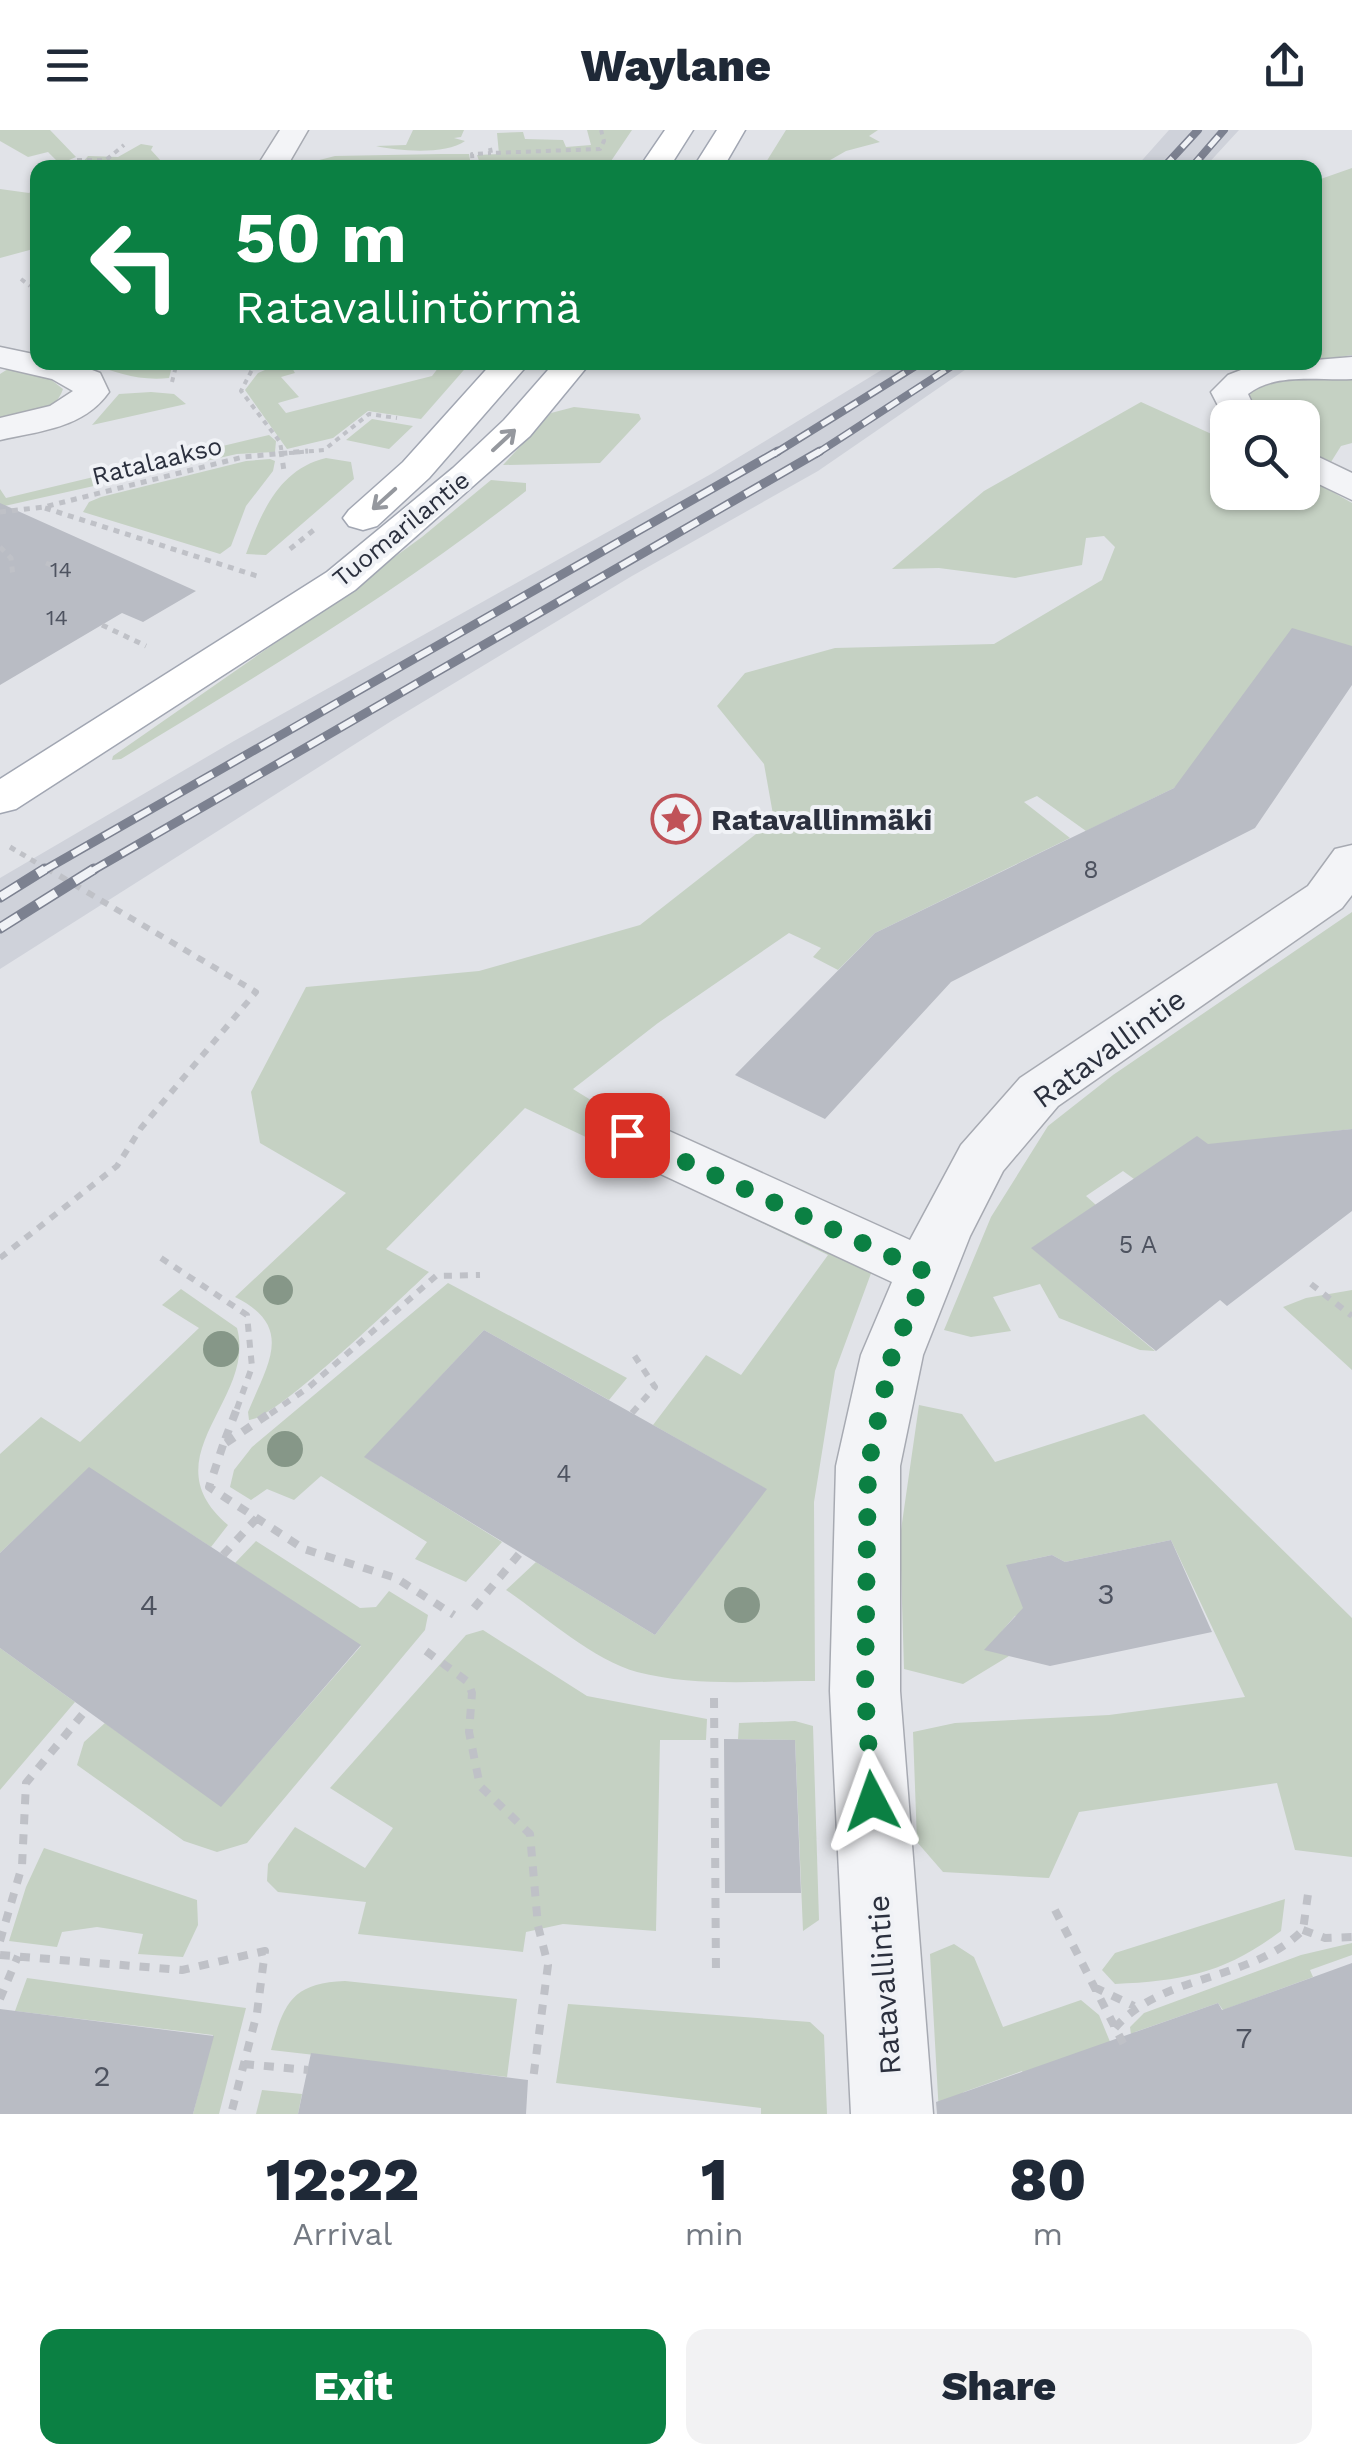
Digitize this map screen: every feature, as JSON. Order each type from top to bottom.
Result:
[{"type":"main road","points":[[659,160],[679,130]]},
{"type":"main road","points":[[713,160],[731,130]]},
{"type":"main road","name":"Tuomarilantie","points":[[203,666],[300,572],[416,470],[506,370]]},
{"type":"main road","name":"Tuomarilantie","points":[[0,799],[341,581],[410,526],[517,428],[567,370]]},
{"type":"street","points":[[276,160],[294,130]]},
{"type":"street","points":[[0,357],[30,364]]},
{"type":"street","points":[[1322,369],[1352,368]]},
{"type":"street","points":[[0,429],[86,402],[91,392],[88,382],[58,370]]},
{"type":"street","points":[[1232,400],[1229,392],[1240,379],[1265,372],[1308,370]]},
{"type":"street","points":[[1320,470],[1352,489]]},
{"type":"street","name":"Ratavallintie","points":[[892,2114],[865,1691],[868,1466],[892,1355],[926,1272],[981,1159],[1039,1092],[1325,897],[1352,860]]},
{"type":"street","points":[[627,1135],[926,1272]]},
{"type":"path","points":[[472,160],[472,154],[491,151],[600,149],[604,141],[600,130]]},
{"type":"path","points":[[77,160],[106,160],[124,144]]},
{"type":"path","points":[[22,279],[30,286]]},
{"type":"path","points":[[172,382],[175,370]]},
{"type":"path","points":[[252,370],[241,391],[280,442],[284,471]]},
{"type":"path","name":"Ratalaakso","points":[[0,512],[44,507],[243,457],[324,450],[369,414],[408,420]]},
{"type":"path","points":[[44,507],[257,576]]},
{"type":"path","points":[[283,555],[322,523]]},
{"type":"path","points":[[0,547],[11,558],[13,577]]},
{"type":"path","points":[[46,563],[61,569]]},
{"type":"path","points":[[243,587],[270,566]]},
{"type":"path","points":[[102,624],[158,651]]},
{"type":"path","points":[[0,1258],[117,1166],[141,1128],[256,992],[1,842]]},
{"type":"path","points":[[161,1258],[246,1315],[252,1367],[209,1487],[304,1548],[396,1578],[454,1616]]},
{"type":"path","points":[[223,1444],[308,1388],[436,1276],[480,1275]]},
{"type":"path","points":[[1311,1284],[1352,1316]]},
{"type":"path","points":[[632,1413],[655,1386],[634,1355]]},
{"type":"path","points":[[222,1555],[257,1518]]},
{"type":"path","points":[[474,1608],[520,1553]]},
{"type":"path","points":[[426,1651],[468,1682],[472,1693],[469,1732],[480,1786],[530,1834],[538,1926],[548,1965],[533,2080]]},
{"type":"path","points":[[714,1698],[716,1973]]},
{"type":"path","points":[[0,1941],[22,1866],[26,1784],[86,1710]]},
{"type":"path","points":[[1116,2028],[1134,2006],[1268,1958],[1303,1930],[1309,1887]]},
{"type":"path","points":[[1054,1910],[1124,2045]]},
{"type":"path","points":[[1303,1930],[1325,1938],[1352,1936]]},
{"type":"path","points":[[0,1955],[182,1970],[265,1951],[257,2013],[231,2114]]},
{"type":"path","points":[[0,1999],[18,1956]]},
{"type":"path","points":[[1094,1987],[1134,2006]]},
{"type":"path","points":[[244,2064],[308,2070]]},
{"type":"shaded area","points":[[1169,130],[1239,130],[1211,160],[1142,160]]},
{"type":"shaded area","points":[[882,370],[965,370],[818,471],[632,576],[393,720],[0,969],[0,878],[234,741],[711,474]]},
{"type":"green space","points":[[0,130],[50,130],[76,157],[56,160],[48,152],[28,157],[0,141]]},
{"type":"green space","points":[[413,130],[464,130],[461,137],[454,138],[465,141],[434,150],[376,146],[406,145]]},
{"type":"green space","points":[[587,130],[632,130],[612,160],[479,160],[477,155],[499,154],[497,133],[523,132],[525,139],[563,140],[566,147],[591,145]]},
{"type":"green space","points":[[786,130],[878,130],[869,136],[880,142],[846,151],[830,160],[767,160]]},
{"type":"green space","points":[[141,144],[153,146],[151,150],[160,160],[85,160],[88,156],[118,157]]},
{"type":"green space","points":[[469,154],[470,160],[319,160],[335,156]]},
{"type":"green space","points":[[1352,168],[1352,355],[1322,360],[1322,179]]},
{"type":"green space","points":[[0,189],[29,193],[30,250],[0,258]]},
{"type":"green space","points":[[11,367],[45,375],[63,389],[46,409],[0,424],[0,374]]},
{"type":"green space","points":[[112,370],[171,370],[169,378]]},
{"type":"green space","points":[[293,370],[295,373],[281,377],[299,397],[278,403],[286,413],[432,376],[437,370],[464,370],[421,419],[368,411],[333,438],[287,449],[245,390],[258,373]]},
{"type":"green space","points":[[1284,379],[1352,379],[1352,443],[1341,446],[1331,462],[1320,456],[1320,400],[1249,400],[1251,389]]},
{"type":"green space","points":[[119,394],[174,394],[186,404],[92,425]]},
{"type":"green space","points":[[1141,402],[1210,433],[1210,510],[1320,510],[1320,485],[1352,503],[1352,646],[1174,788],[1086,831],[1037,796],[1024,802],[1070,838],[875,933],[838,970],[813,957],[821,948],[789,933],[658,1023],[573,1089],[615,1115],[592,1140],[525,1108],[386,1249],[429,1272],[310,1380],[285,1400],[249,1420],[248,1412],[272,1348],[271,1334],[254,1309],[235,1297],[346,1193],[260,1143],[251,1092],[306,987],[479,971],[640,925],[774,820],[764,764],[717,706],[745,673],[835,648],[994,644],[1102,580],[1115,547],[1104,536],[1086,538],[1082,565],[1015,578],[939,568],[892,569],[984,491]]},
{"type":"green space","points":[[574,407],[639,414],[641,419],[600,463],[503,465],[551,413]]},
{"type":"green space","points":[[372,419],[413,426],[389,449],[346,440]]},
{"type":"green space","points":[[269,435],[276,441],[275,452],[237,454],[0,507],[0,489],[6,498]]},
{"type":"green space","points":[[326,458],[351,462],[354,479],[266,555],[246,554],[258,523],[284,482]]},
{"type":"green space","points":[[246,461],[275,461],[273,471],[246,506],[231,546],[220,554],[83,512],[89,502],[101,497]]},
{"type":"green space","points":[[491,480],[526,483],[526,491],[428,564],[328,631],[121,759],[112,760],[422,537]]},
{"type":"green space","points":[[1352,912],[1352,1129],[1284,1137],[1328,1230],[1134,1179],[1123,1171],[1086,1196],[1096,1205],[1032,1248],[1155,1351],[1140,1350],[1059,1318],[1040,1284],[993,1297],[1011,1331],[971,1337],[944,1330],[991,1217],[1048,1126],[1113,1075]]},
{"type":"green space","points":[[629,1158],[873,1268],[835,1371],[814,1502],[815,1681],[704,1681],[637,1672],[586,1648],[506,1590],[536,1562],[655,1635],[766,1489],[653,1425],[706,1355],[741,1375],[828,1255]]},
{"type":"green space","points":[[448,1283],[627,1378],[609,1400],[484,1330],[365,1457],[502,1542],[466,1582],[415,1559],[427,1542],[321,1476],[294,1500],[267,1489],[251,1500],[230,1487],[234,1470],[252,1447]]},
{"type":"green space","points":[[181,1289],[237,1328],[239,1354],[233,1380],[201,1452],[198,1476],[206,1500],[228,1525],[211,1547],[89,1468],[0,1553],[0,1454],[41,1417],[80,1442],[199,1328],[162,1305]]},
{"type":"green space","points":[[1352,1290],[1352,1370],[1283,1307],[1306,1298]]},
{"type":"green space","points":[[919,1405],[962,1414],[995,1462],[1144,1414],[1352,1618],[1352,1857],[1295,1850],[1277,1783],[1079,1812],[1049,1878],[943,1872],[917,1842],[913,1732],[955,1723],[1109,1715],[1245,1697],[1171,1540],[1065,1562],[1052,1555],[1024,1561],[1016,1572],[1025,1614],[1015,1616],[1002,1631],[1009,1656],[963,1684],[904,1669],[900,1537]]},
{"type":"green space","points":[[256,1541],[360,1608],[376,1607],[389,1591],[428,1615],[425,1630],[247,1843],[217,1852],[184,1841],[77,1765],[84,1742],[105,1723],[221,1806],[361,1646],[235,1563]]},
{"type":"green space","points":[[483,1630],[587,1696],[707,1719],[706,1740],[660,1740],[656,1931],[563,1924],[526,1932],[523,1952],[358,1934],[366,1902],[278,1892],[267,1881],[268,1864],[295,1827],[365,1868],[393,1828],[330,1788],[466,1635]]},
{"type":"green space","points":[[0,1648],[75,1702],[0,1790]]},
{"type":"green space","points":[[795,1721],[813,1726],[819,1920],[803,1931],[795,1740],[738,1739],[739,1723]]},
{"type":"green space","points":[[44,1848],[197,1900],[198,1925],[183,1957],[138,1954],[143,1934],[97,1927],[62,1932],[57,1947],[9,1941],[26,1887]]},
{"type":"green space","points":[[1285,1899],[1281,1931],[1222,1965],[1183,1977],[1115,1984],[1102,1970],[1115,1953]]},
{"type":"green space","points":[[1352,1943],[1352,1955],[1310,1970],[1313,1977],[1223,2010],[1218,2003],[1135,2032],[1132,2042],[1130,2027],[1144,2013],[1301,1955]]},
{"type":"green space","points":[[954,1944],[974,1957],[1003,2027],[1081,2000],[1099,2015],[1113,2049],[1026,2080],[1022,2071],[964,2092],[939,2114],[930,1954]]},
{"type":"green space","points":[[27,1978],[246,2008],[219,2114],[193,2114],[213,2035],[15,2011]]},
{"type":"green space","points":[[345,1981],[517,1999],[507,2077],[271,2050],[293,1999],[313,1986]]},
{"type":"green space","points":[[568,2004],[810,2022],[824,2035],[827,2114],[761,2114],[761,2108],[556,2083]]},
{"type":"green space","points":[[262,2090],[302,2094],[298,2114],[256,2114]]},
{"type":"building","points":[[0,503],[196,591],[143,622],[122,613],[0,685]]},
{"type":"building","points":[[1292,628],[1352,646],[1352,685],[1255,828],[951,982],[825,1119],[735,1075],[875,933],[1174,788]]},
{"type":"building","points":[[1352,1129],[1352,1211],[1227,1306],[1220,1300],[1156,1351],[1031,1248],[1197,1136],[1208,1144]]},
{"type":"building","points":[[484,1330],[767,1489],[655,1635],[364,1457]]},
{"type":"building","points":[[89,1467],[361,1645],[221,1807],[0,1648],[0,1553]]},
{"type":"building","points":[[1171,1540],[1212,1632],[1050,1666],[984,1650],[1023,1608],[1006,1565],[1052,1555],[1065,1562]]},
{"type":"building","points":[[724,1739],[795,1740],[801,1893],[725,1893]]},
{"type":"building","points":[[1352,1963],[1352,2114],[937,2114],[936,2102],[1218,2003],[1222,2010]]},
{"type":"building","points":[[0,2009],[214,2036],[193,2114],[0,2114]]},
{"type":"building","points":[[311,2053],[528,2080],[526,2114],[298,2114]]},
{"type":"railway","points":[[1170,160],[1198,130]]},
{"type":"railway","points":[[1198,160],[1224,130]]},
{"type":"railway","points":[[774,454],[909,370]]},
{"type":"railway","points":[[816,454],[946,370]]},
{"type":"railway","points":[[41,872],[778,451]]},
{"type":"railway","points":[[90,872],[820,451]]},
{"type":"railway","points":[[0,897],[45,869]]},
{"type":"railway","points":[[0,928],[94,869]]},
{"type":"place","name":"Ratavallinmäki","points":[[676,819]]},
{"type":"route","points":[[627,1135],[926,1272],[892,1355],[868,1466],[865,1691],[872,1801]]}]
